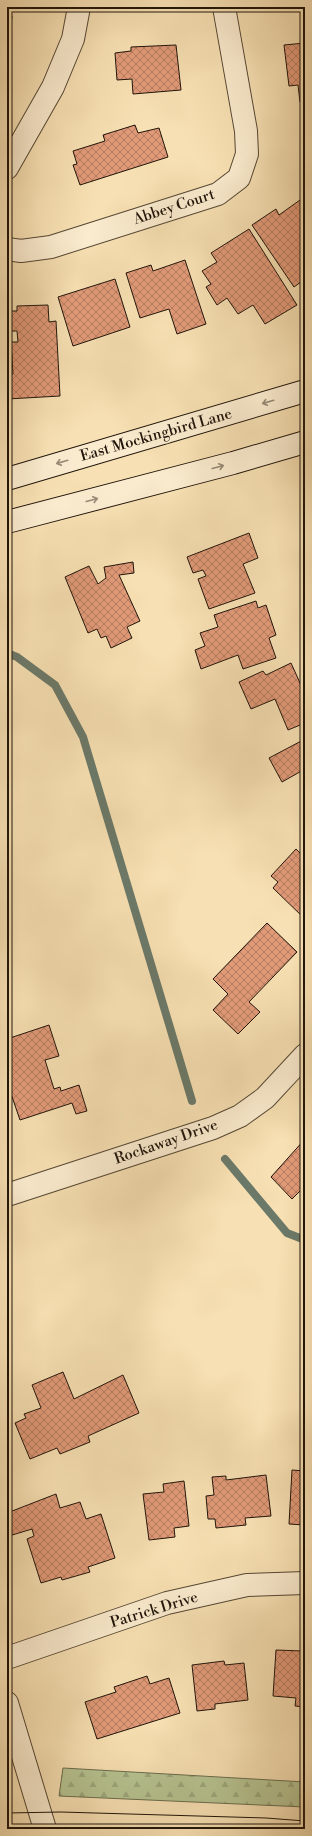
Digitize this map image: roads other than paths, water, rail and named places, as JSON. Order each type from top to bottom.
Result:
[{"type":"street","points":[[7,168],[53,87],[73,39],[79,7]]},
{"type":"street","name":"Abbey Court","points":[[7,249],[21,251],[51,247],[218,194],[239,178],[247,154],[246,131],[224,7]]},
{"type":"street","name":"East Mockingbird Lane","points":[[7,479],[305,391]]},
{"type":"street","points":[[7,522],[233,464],[305,442]]},
{"type":"street","name":"Rockaway Drive","points":[[7,1195],[213,1128],[240,1116],[265,1098],[305,1055]]},
{"type":"street","name":"Patrick Drive","points":[[7,1658],[167,1603],[247,1585],[305,1583]]},
{"type":"street","points":[[7,1704],[45,1829]]},
{"type":"waterway","points":[[7,653],[17,657],[55,685],[83,737],[192,1101]]},
{"type":"waterway","points":[[225,1159],[287,1233],[305,1240]]},
{"type":"tram line","points":[[7,1813],[61,1812],[266,1818],[305,1821]]}]
